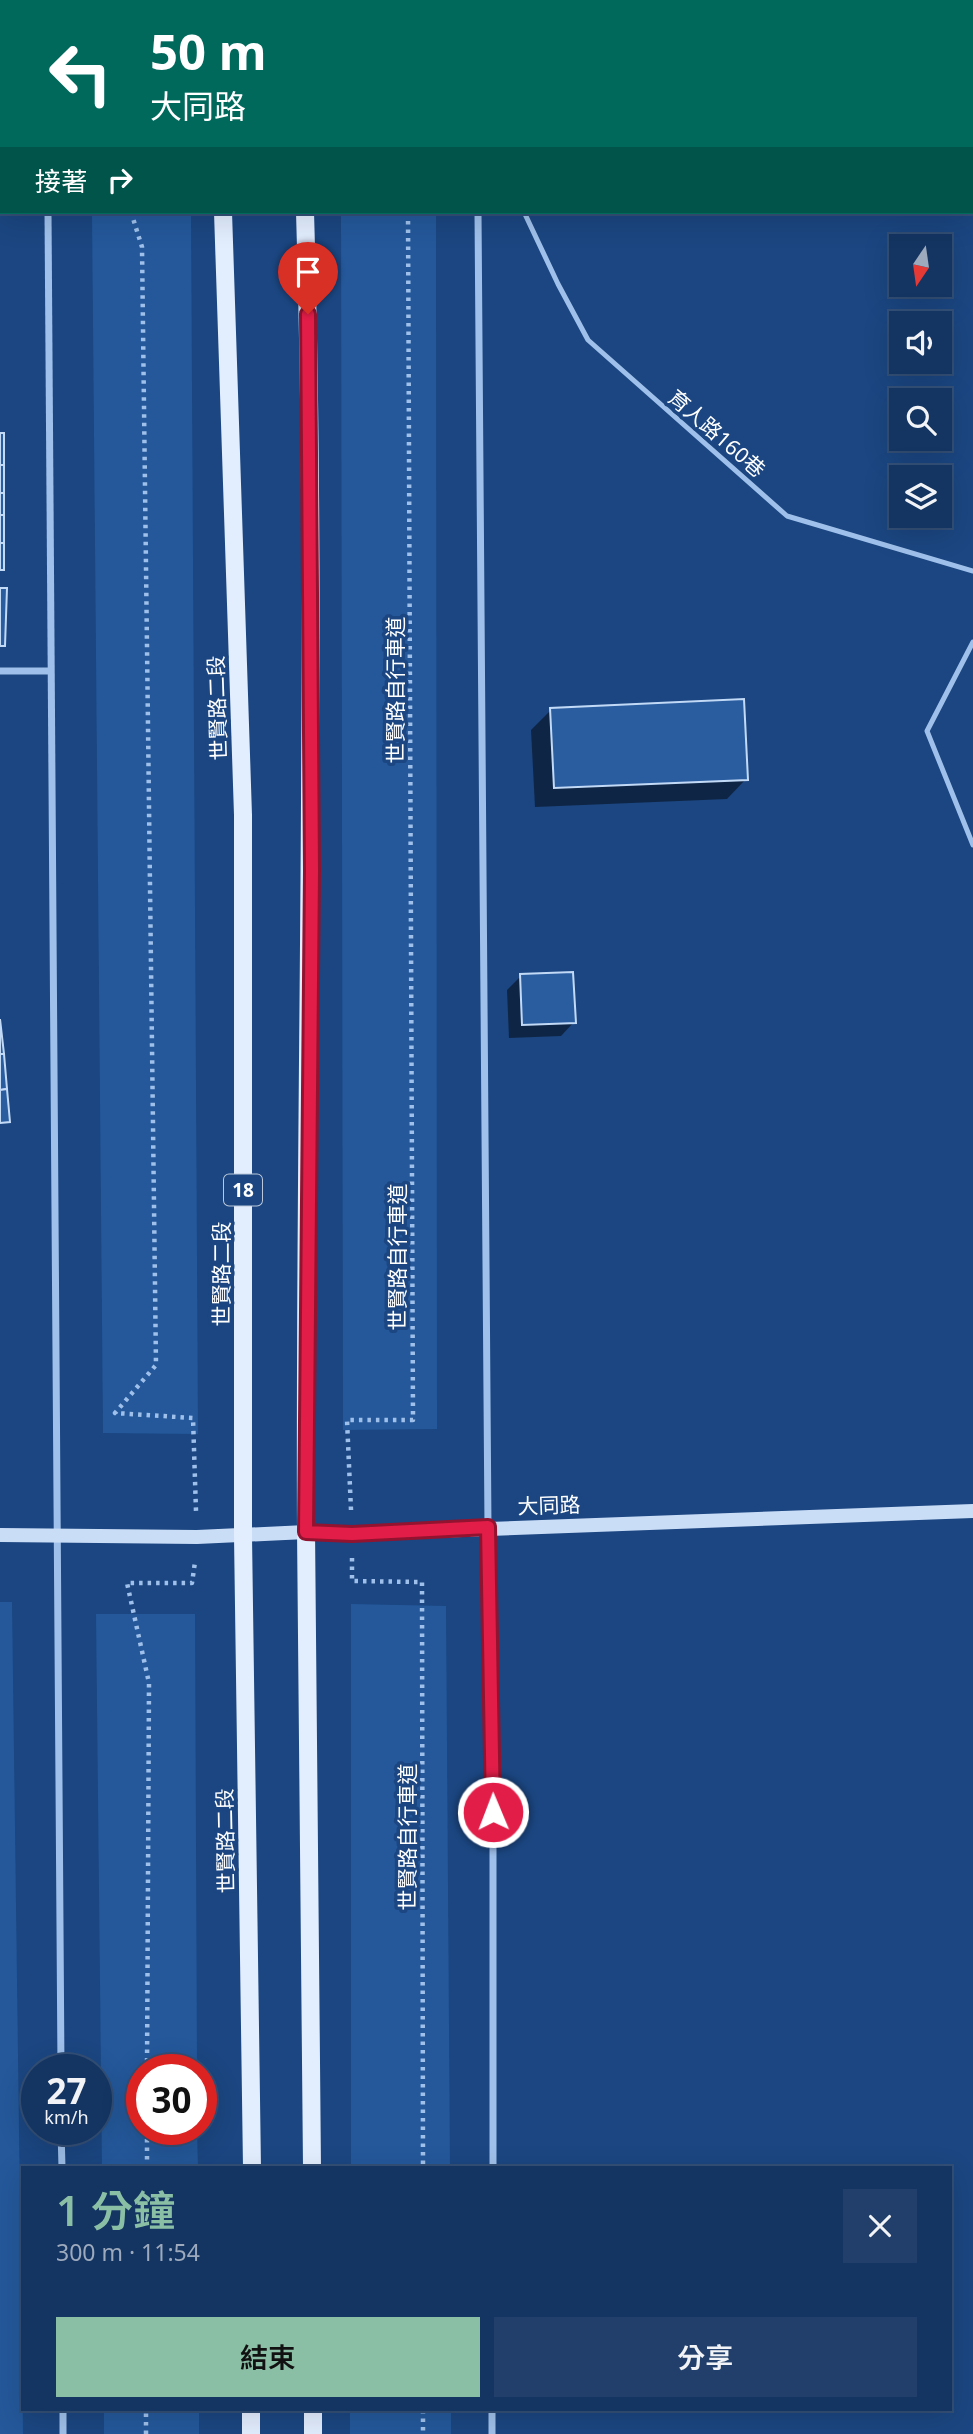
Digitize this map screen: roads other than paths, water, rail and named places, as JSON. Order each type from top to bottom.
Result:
[{"type":"main road","name":"世賢路二段","points":[[223,214],[243,814],[243,1536],[252,2166]]},
{"type":"main road","points":[[304,214],[310,405],[312,857],[306,1532],[312,2166]]},
{"type":"main road","points":[[251,2411],[251,2434]]},
{"type":"main road","points":[[313,2411],[313,2434]]},
{"type":"street","points":[[48,214],[61,2054]]},
{"type":"street","points":[[478,214],[488,1527],[493,1838],[493,2166]]},
{"type":"street","points":[[0,671],[50,671]]},
{"type":"street","name":"大同路","points":[[0,1535],[197,1537],[306,1532],[352,1534],[973,1511]]},
{"type":"street","points":[[61,2145],[62,2166]]},
{"type":"street","points":[[63,2411],[64,2434]]},
{"type":"street","points":[[492,2411],[492,2434]]},
{"type":"lane","name":"育人路160巷","points":[[525,214],[588,340],[787,516],[973,571]]},
{"type":"lane","points":[[973,642],[927,731],[973,845]]}]
